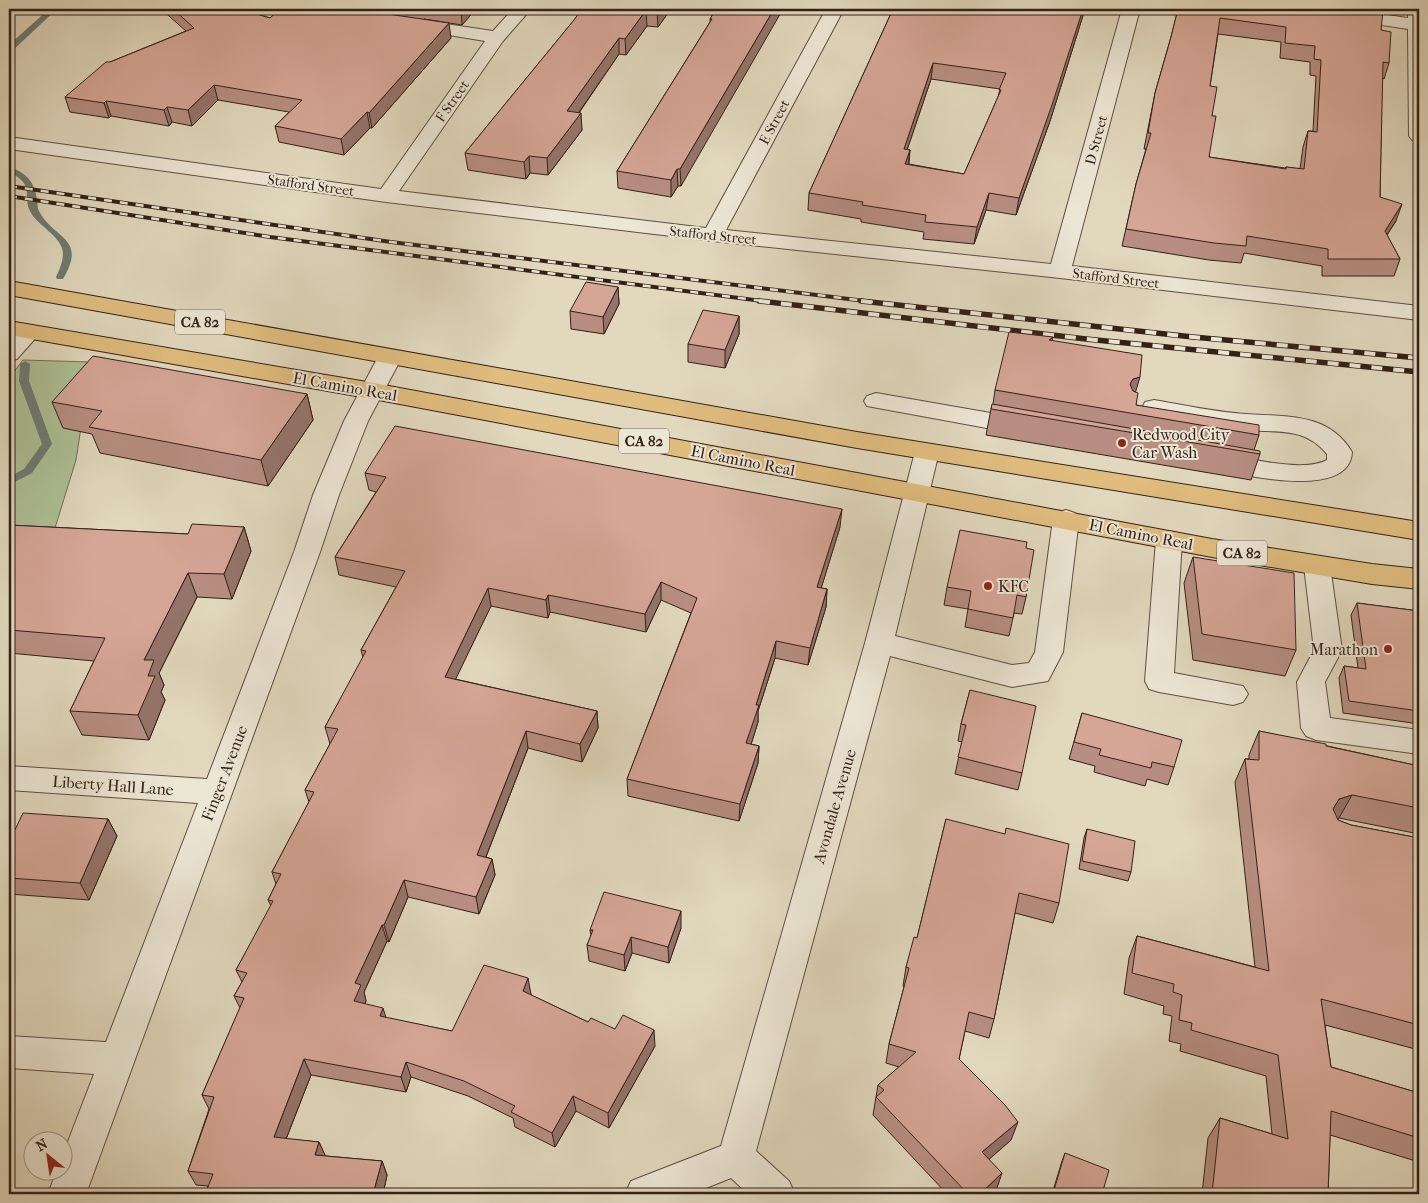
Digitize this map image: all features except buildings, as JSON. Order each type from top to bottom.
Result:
[{"type":"main road","name":"CA 82","points":[[9,288],[927,452],[1419,531]]},
{"type":"main road","name":"El Camino Real","points":[[19,330],[373,391],[1169,540],[1317,566],[1419,579]]},
{"type":"street","name":"F Street","points":[[386,196],[497,37],[522,9]]},
{"type":"street","name":"E Street","points":[[713,235],[835,9]]},
{"type":"street","name":"D Street","points":[[1060,271],[1131,9]]},
{"type":"street","points":[[1310,9],[1418,19],[1419,136]]},
{"type":"street","points":[[393,21],[497,37]]},
{"type":"street","name":"Stafford Street","points":[[9,143],[386,196],[713,235],[1060,271],[1419,313]]},
{"type":"street","points":[[9,354],[19,330]]},
{"type":"street","name":"Finger Avenue","points":[[66,1194],[307,552],[326,495],[356,421],[390,357]]},
{"type":"street","points":[[1177,400],[1245,409],[1283,423]]},
{"type":"street","points":[[876,401],[1048,431]]},
{"type":"street","points":[[1138,406],[1245,422],[1283,423],[1304,427],[1327,437],[1340,452],[1340,460],[1334,467],[1324,471],[1291,473],[1193,456]]},
{"type":"street","name":"Avondale Avenue","points":[[736,1158],[879,643],[927,452]]},
{"type":"street","points":[[879,643],[1012,676],[1038,673],[1049,652],[1066,520]]},
{"type":"street","points":[[1169,540],[1159,681],[1233,694]]},
{"type":"street","points":[[1317,566],[1328,650],[1311,682],[1316,728],[1419,742]]},
{"type":"street","name":"Liberty Hall Lane","points":[[9,778],[217,792]]},
{"type":"street","points":[[9,1052],[117,1059]]},
{"type":"street","points":[[644,1194],[736,1158],[776,1194]]},
{"type":"green space","points":[[23,360],[91,362],[76,460],[38,583],[9,613],[9,378]]},
{"type":"waterway","points":[[9,49],[53,9]]},
{"type":"waterway","points":[[9,169],[27,180],[35,212],[41,221],[66,246],[66,264],[60,277]]},
{"type":"waterway","points":[[9,481],[28,471],[47,444],[24,381],[25,364]]},
{"type":"railway","points":[[9,186],[391,242],[873,302]]},
{"type":"railway","points":[[9,196],[270,237],[770,302]]},
{"type":"railway","points":[[759,301],[1086,339],[1419,372]]},
{"type":"railway","points":[[861,301],[1193,337],[1419,358]]},
{"type":"place","name":"Redwood City Car Wash","points":[[1122,443]]},
{"type":"place","name":"KFC","points":[[988,586]]},
{"type":"place","name":"Marathon","points":[[1388,649]]}]
